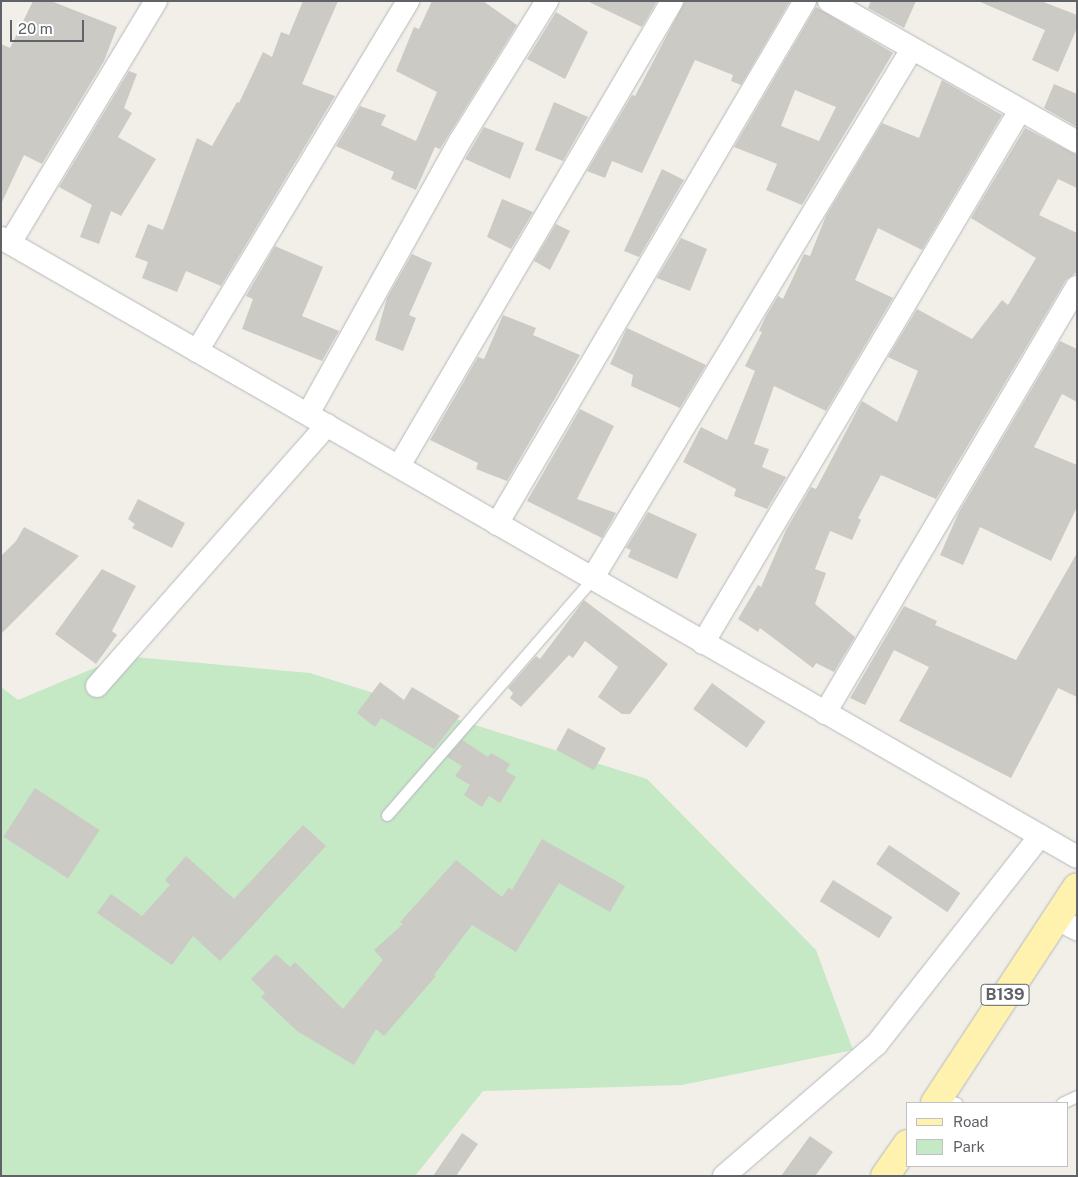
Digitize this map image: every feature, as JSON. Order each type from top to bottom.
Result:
[{"type":"main road","name":"B139","points":[[943,1102],[1066,924],[1077,887]]},
{"type":"main road","points":[[885,1176],[906,1145]]},
{"type":"street","points":[[156,1],[5,240],[1077,857]]},
{"type":"street","points":[[197,351],[408,1]]},
{"type":"street","points":[[97,686],[318,419],[460,141],[547,1]]},
{"type":"street","points":[[399,466],[672,1]]},
{"type":"street","points":[[496,524],[805,1]]},
{"type":"street","points":[[829,1],[1019,112],[1077,142]]},
{"type":"street","points":[[592,579],[912,49]]},
{"type":"street","points":[[703,643],[1019,112]]},
{"type":"street","points":[[825,713],[1077,287]]},
{"type":"street","points":[[724,1176],[876,1045],[1040,836]]},
{"type":"lane","points":[[387,815],[592,579]]},
{"type":"lane","points":[[1064,1102],[1077,1096]]},
{"type":"green space","points":[[123,656],[310,673],[647,779],[816,950],[853,1050],[682,1085],[483,1091],[415,1176],[1,1176],[1,687],[18,700]]},
{"type":"building","points":[[33,1],[51,1],[117,27],[104,61],[42,164],[24,155],[1,204],[1,44],[10,48]]},
{"type":"building","points":[[303,1],[338,1],[302,84],[335,96],[221,286],[186,271],[177,292],[142,278],[148,262],[135,257],[148,224],[163,230],[197,138],[212,146],[237,102],[239,103],[263,52],[272,57],[281,32],[289,35]]},
{"type":"building","points":[[432,1],[483,1],[517,25],[440,149],[435,147],[416,190],[391,179],[394,172],[336,146],[360,106],[386,115],[381,125],[416,141],[437,92],[396,71],[414,27],[419,29]]},
{"type":"building","points":[[587,1],[657,1],[642,27]]},
{"type":"building","points":[[685,1],[790,1],[741,85],[731,81],[733,75],[695,60],[642,173],[612,161],[605,178],[587,171],[632,95],[635,96]]},
{"type":"building","points":[[871,1],[916,1],[904,28],[868,8]]},
{"type":"building","points":[[978,1],[1041,1],[1077,15],[1077,28],[1058,72],[1032,60],[1045,30]]},
{"type":"building","points":[[816,7],[893,53],[802,205],[766,190],[777,164],[734,147]],"holes":[[[795,90],[836,107],[819,141],[781,126]]]},
{"type":"building","points":[[556,12],[588,32],[565,79],[527,59]]},
{"type":"building","points":[[129,71],[137,74],[124,108],[132,113],[118,137],[156,159],[121,216],[111,211],[99,244],[80,237],[92,205],[59,187]]},
{"type":"building","points":[[942,80],[1002,115],[922,250],[878,228],[855,280],[893,298],[826,411],[774,386],[754,444],[769,449],[762,467],[786,477],[767,509],[734,496],[736,489],[683,462],[701,427],[727,440],[755,371],[745,366],[762,332],[759,331],[766,316],[778,296],[783,299],[804,254],[810,256],[826,216],[882,123],[919,138]]},
{"type":"building","points":[[1054,84],[1077,94],[1077,127],[1044,108]]},
{"type":"building","points":[[554,102],[588,117],[563,161],[535,150]]},
{"type":"building","points":[[484,127],[524,143],[510,179],[465,159]]},
{"type":"building","points":[[1025,128],[1077,155],[1077,188],[1058,179],[1039,215],[1077,233],[1077,272],[1066,280],[936,499],[881,475],[858,518],[861,520],[852,540],[830,531],[815,569],[826,573],[815,604],[855,637],[834,672],[816,663],[813,668],[760,628],[758,632],[738,619],[758,585],[761,587],[786,530],[811,487],[816,489],[862,401],[897,422],[918,371],[888,357],[917,309],[972,339],[1002,300],[1008,305],[1036,258],[971,218]]},
{"type":"building","points":[[662,169],[684,180],[639,257],[624,251]]},
{"type":"building","points":[[502,199],[533,212],[511,249],[487,237]]},
{"type":"building","points":[[556,224],[570,231],[550,270],[534,261]]},
{"type":"building","points":[[681,238],[707,249],[690,291],[657,278]]},
{"type":"building","points":[[275,246],[323,267],[302,316],[339,331],[322,361],[242,329],[253,299],[246,296]]},
{"type":"building","points":[[412,254],[432,263],[409,315],[416,318],[403,351],[375,340],[387,298]]},
{"type":"building","points":[[503,315],[536,328],[533,335],[580,355],[507,481],[476,469],[478,463],[430,440],[478,357],[484,359]]},
{"type":"building","points":[[627,328],[706,365],[680,408],[631,386],[633,375],[610,364]]},
{"type":"building","points":[[1060,341],[1077,349],[1077,402],[1062,394],[1034,447],[1077,465],[1077,507],[1051,561],[980,527],[963,565],[940,555],[959,512]]},
{"type":"building","points":[[580,409],[614,426],[577,499],[616,513],[602,538],[527,501]]},
{"type":"building","points":[[138,499],[185,523],[172,548],[132,528],[135,524],[128,519]]},
{"type":"building","points":[[648,512],[697,534],[677,579],[628,557],[631,550],[626,548]]},
{"type":"building","points":[[24,527],[79,556],[1,634],[1,556],[16,541]]},
{"type":"building","points":[[1077,553],[1077,697],[1058,688],[1011,778],[899,721],[929,667],[894,650],[865,705],[850,698],[904,606],[937,621],[935,625],[1016,660]]},
{"type":"building","points":[[102,569],[136,586],[112,631],[117,635],[96,664],[55,634]]},
{"type":"building","points":[[584,600],[668,664],[630,714],[622,714],[598,697],[618,667],[585,641],[573,658],[569,655],[521,707],[510,698],[513,693],[508,688],[536,656],[540,659]]},
{"type":"building","points":[[380,682],[404,700],[412,687],[460,716],[434,749],[381,718],[375,727],[357,713]]},
{"type":"building","points":[[712,683],[765,722],[747,748],[693,709]]},
{"type":"building","points":[[568,728],[606,748],[594,770],[556,750]]},
{"type":"building","points":[[462,740],[488,757],[491,753],[510,764],[506,771],[516,777],[500,803],[489,796],[482,807],[464,795],[470,785],[455,776],[462,766],[447,757]]},
{"type":"building","points":[[35,788],[100,830],[68,879],[3,837]]},
{"type":"building","points":[[303,825],[326,846],[220,961],[193,936],[172,965],[97,913],[111,894],[142,916],[170,885],[165,880],[186,856],[234,899]]},
{"type":"building","points":[[542,839],[625,886],[610,912],[559,883],[516,952],[472,925],[434,975],[436,976],[384,1036],[376,1029],[354,1065],[297,1031],[261,997],[265,993],[251,979],[276,954],[290,967],[295,962],[343,1009],[383,960],[374,950],[403,924],[400,922],[456,860],[502,897],[509,887],[512,890]]},
{"type":"building","points":[[889,845],[960,893],[947,912],[876,864]]},
{"type":"building","points":[[833,880],[892,917],[879,938],[820,901]]},
{"type":"building","points":[[462,1133],[478,1144],[456,1176],[433,1176]]},
{"type":"building","points":[[810,1136],[833,1152],[815,1176],[781,1176]]}]
